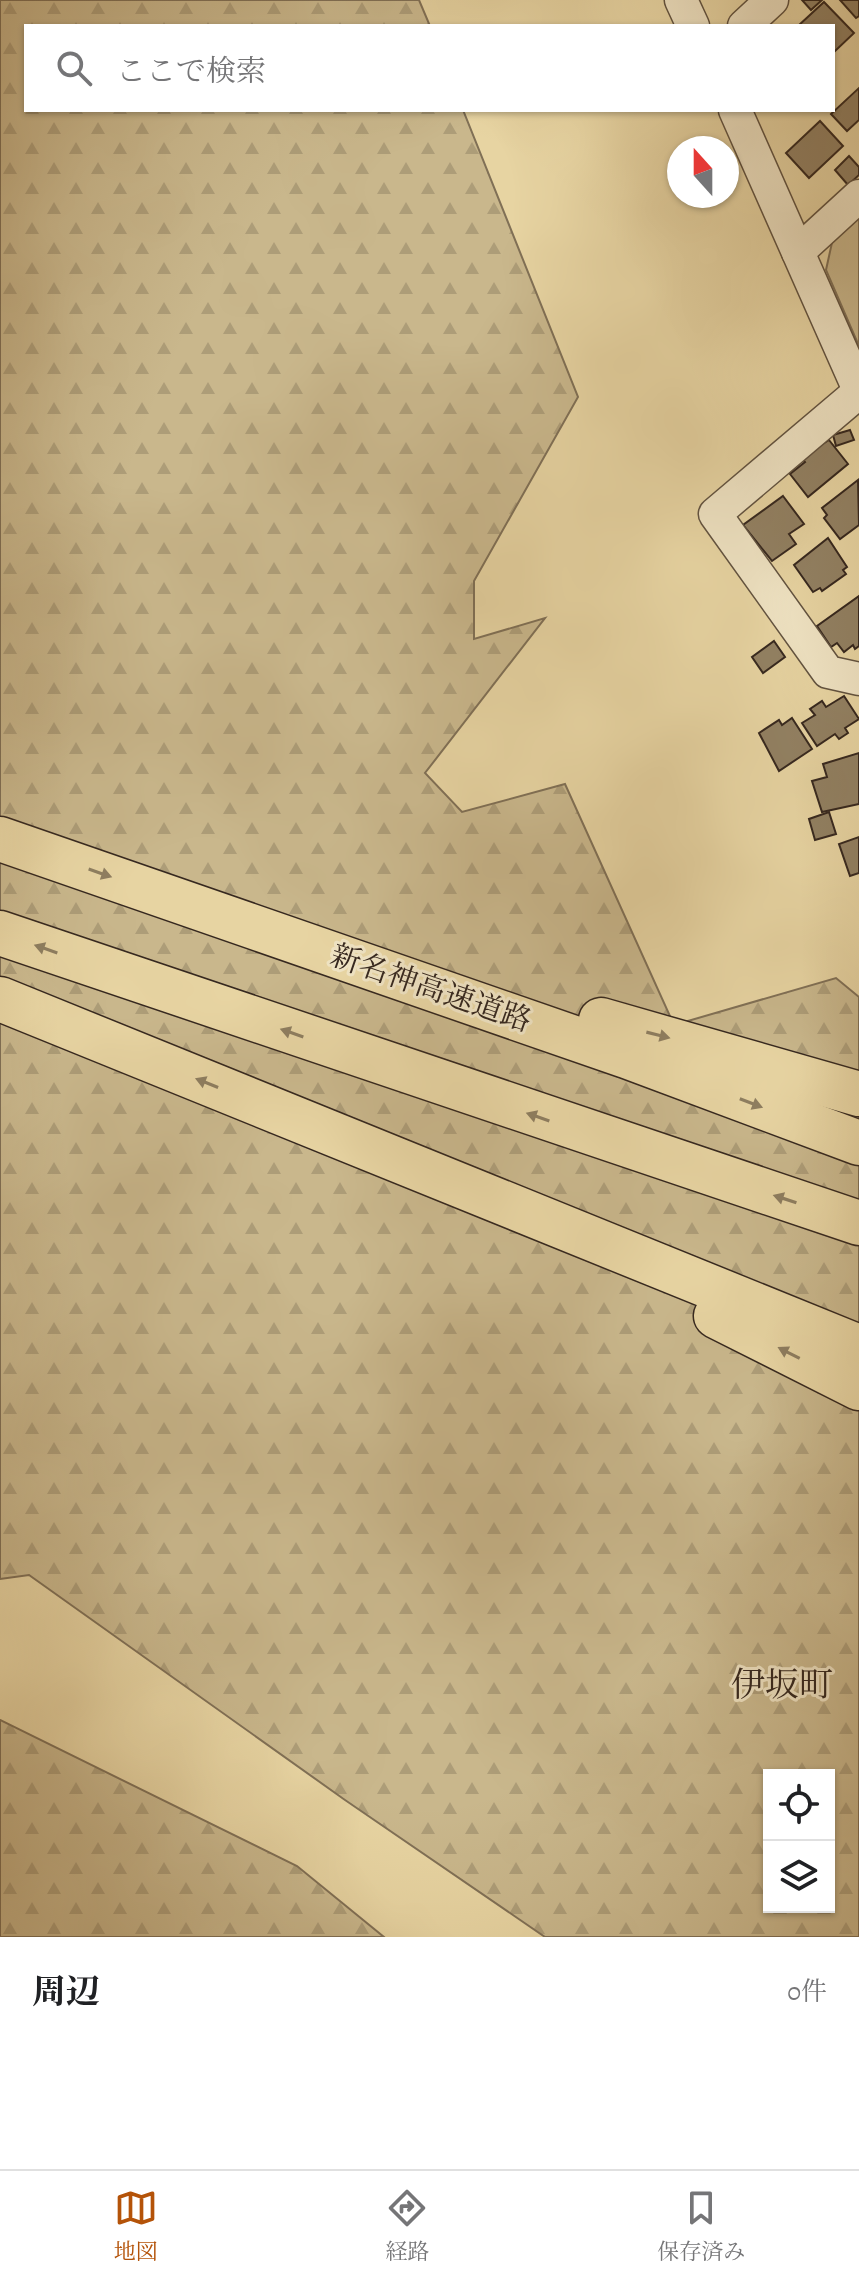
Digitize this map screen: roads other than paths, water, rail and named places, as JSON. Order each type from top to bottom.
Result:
[{"type":"highway","name":"新名神高速道路","points":[[0,839],[626,1056],[859,1143]]},
{"type":"highway","points":[[0,933],[859,1223]]},
{"type":"highway","points":[[391,974],[572,1013],[859,1094]]},
{"type":"highway","points":[[0,999],[859,1347]]},
{"type":"highway","points":[[305,1123],[492,1217],[707,1312],[859,1388]]},
{"type":"street","points":[[681,0],[692,24]]},
{"type":"street","points":[[746,24],[772,0]]},
{"type":"street","points":[[736,112],[859,391],[715,514],[828,672],[859,679]]},
{"type":"street","points":[[798,252],[859,196]]},
{"type":"district","name":"伊坂町","points":[[782,1684]]}]
